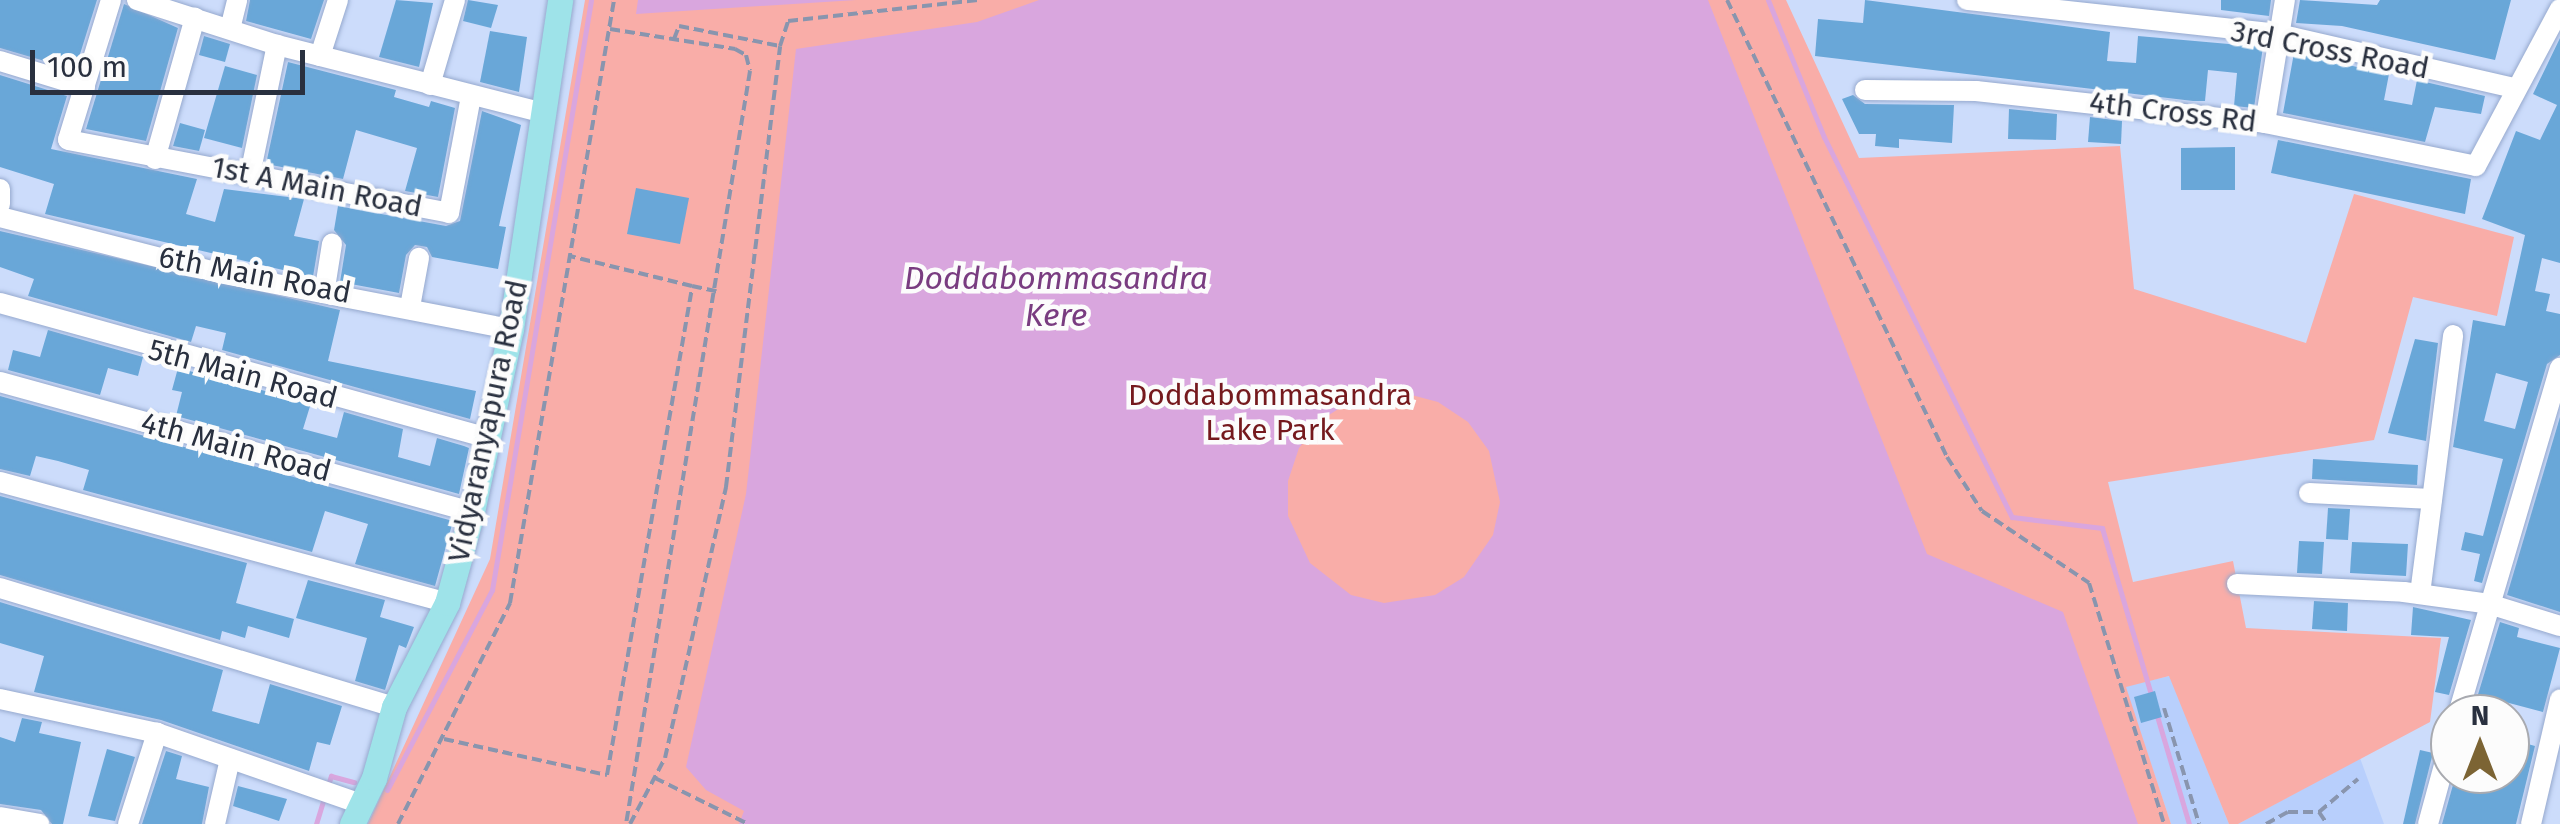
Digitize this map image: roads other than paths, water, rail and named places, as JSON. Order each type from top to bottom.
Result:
[{"type":"main road","name":"Vidyaranyapura Road","points":[[357,814],[394,708],[448,603],[472,512],[511,329],[560,0]]},
{"type":"street","points":[[0,61],[86,87],[110,0]]},
{"type":"street","points":[[230,29],[238,0]]},
{"type":"street","points":[[320,56],[338,0]]},
{"type":"street","points":[[430,85],[455,0]]},
{"type":"street","name":"3rd Cross Road","points":[[1968,0],[2278,34],[2513,88]]},
{"type":"street","points":[[2265,123],[2285,0]]},
{"type":"street","points":[[145,1],[277,45],[544,113]]},
{"type":"street","points":[[2513,88],[2560,9]]},
{"type":"street","points":[[155,159],[195,18]]},
{"type":"street","points":[[251,170],[277,45]]},
{"type":"street","name":"1st A Main Road","points":[[86,87],[68,140],[155,159],[251,170],[448,213],[471,96]]},
{"type":"street","name":"4th Cross Rd","points":[[1865,90],[2032,96],[2265,123],[2476,166],[2513,88]]},
{"type":"street","points":[[0,188],[0,204]]},
{"type":"street","name":"6th Main Road","points":[[0,217],[218,273],[325,288],[511,329]]},
{"type":"street","points":[[325,288],[332,244]]},
{"type":"street","points":[[410,307],[420,258]]},
{"type":"street","name":"5th Main Road","points":[[0,304],[488,438]]},
{"type":"street","points":[[2420,594],[2454,335]]},
{"type":"street","points":[[2463,694],[2560,368]]},
{"type":"street","name":"4th Main Road","points":[[0,382],[472,512]]},
{"type":"street","points":[[0,482],[448,603]]},
{"type":"street","points":[[2309,494],[2432,498]]},
{"type":"street","points":[[2237,584],[2420,594],[2488,604],[2560,626]]},
{"type":"street","points":[[0,588],[394,708]]},
{"type":"street","points":[[0,699],[156,733],[326,792],[357,814]]},
{"type":"street","points":[[2531,824],[2560,699]]},
{"type":"street","points":[[128,824],[156,733]]},
{"type":"street","points":[[216,824],[230,759]]},
{"type":"street","points":[[2428,824],[2436,794]]},
{"type":"street","points":[[0,816],[39,824]]},
{"type":"water","points":[[638,0],[856,0],[636,14]]},
{"type":"water","name":"Doddabommasandra Kere","points":[[1039,0],[1708,0],[1927,554],[2063,612],[2138,824],[739,824],[744,811],[706,790],[686,767],[746,494],[796,49],[977,22]],"holes":[[[1404,393],[1438,402],[1468,422],[1489,451],[1500,502],[1493,535],[1464,577],[1435,595],[1384,603],[1351,595],[1310,563],[1288,516],[1288,481],[1299,448],[1321,420],[1351,401]]]},
{"type":"waterway","points":[[387,790],[492,590],[591,0]]},
{"type":"waterway","points":[[1768,0],[1824,137],[2012,517],[2102,528],[2151,695]]},
{"type":"waterway","points":[[2157,716],[2189,824]]},
{"type":"waterway","points":[[327,788],[331,776],[354,782]]},
{"type":"waterway","points":[[316,824],[324,798]]},
{"type":"park label","name":"Doddabommasandra Lake Park","points":[[1270,412]]}]
